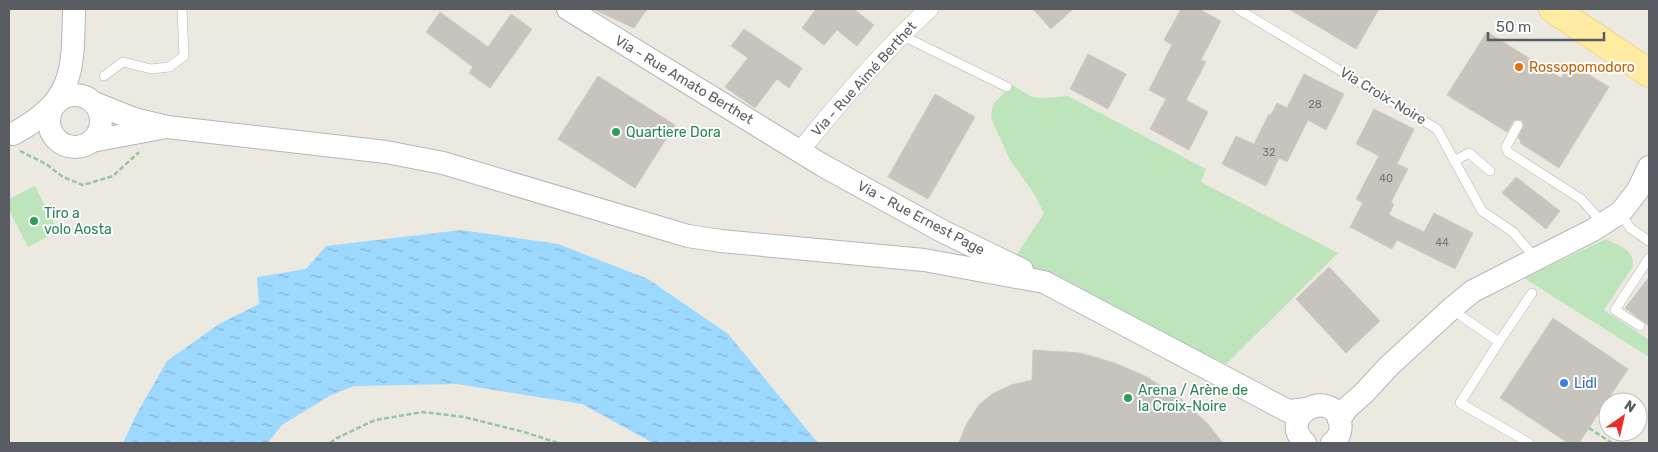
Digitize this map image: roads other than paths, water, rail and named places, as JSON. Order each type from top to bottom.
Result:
[{"type":"main road","points":[[1553,9],[1649,73]]},
{"type":"main road","points":[[1585,9],[1649,53]]},
{"type":"street","points":[[74,9],[71,69],[49,120],[54,136],[60,142],[76,147],[92,141],[166,127]]},
{"type":"street","name":"Via - Rue Amato Berthet","points":[[568,9],[800,151]]},
{"type":"street","name":"Via - Rue Aimé Berthet","points":[[800,151],[835,107],[901,35],[929,9]]},
{"type":"street","points":[[73,51],[83,75],[90,100],[99,110],[101,118],[97,135],[92,141]]},
{"type":"street","points":[[11,134],[31,124],[56,101],[70,95],[79,95],[134,119],[166,127],[386,152],[443,163],[688,236],[730,242],[924,260],[1044,282]]},
{"type":"street","points":[[11,134],[32,137],[54,136]]},
{"type":"street","name":"Via - Rue Ernest Page","points":[[800,151],[822,165],[942,230],[1044,282],[1299,428]]},
{"type":"street","points":[[1299,428],[1316,405],[1341,429],[1451,308],[1473,291],[1612,218],[1638,190],[1649,167]]},
{"type":"lane","points":[[104,76],[123,62],[151,69],[170,67],[184,56],[182,9]]},
{"type":"lane","name":"Via Croix-Noire","points":[[1238,9],[1437,129],[1482,211],[1513,232],[1535,258]]},
{"type":"lane","points":[[901,35],[1007,87]]},
{"type":"lane","points":[[1518,125],[1506,147],[1508,152],[1649,241]]},
{"type":"lane","points":[[1454,161],[1469,153],[1490,172]]},
{"type":"lane","points":[[1640,326],[1615,310],[1649,258]]},
{"type":"lane","points":[[1529,443],[1460,403],[1532,293]]},
{"type":"lane","points":[[1451,308],[1499,342]]},
{"type":"water","points":[[461,230],[558,244],[648,279],[728,334],[818,443],[653,443],[582,404],[457,384],[354,386],[331,395],[282,425],[268,443],[123,443],[136,415],[167,361],[219,324],[259,304],[257,277],[306,269],[326,246]]},
{"type":"place","name":"Rossopomodoro","points":[[1519,67]]},
{"type":"place","name":"Quartiere Dora","points":[[616,132]]},
{"type":"place","name":"Tiro a volo Aosta","points":[[34,221]]},
{"type":"place","name":"Lidl","points":[[1564,383]]},
{"type":"place","name":"Arena / Arène de la Croix-Noire","points":[[1128,398]]}]
